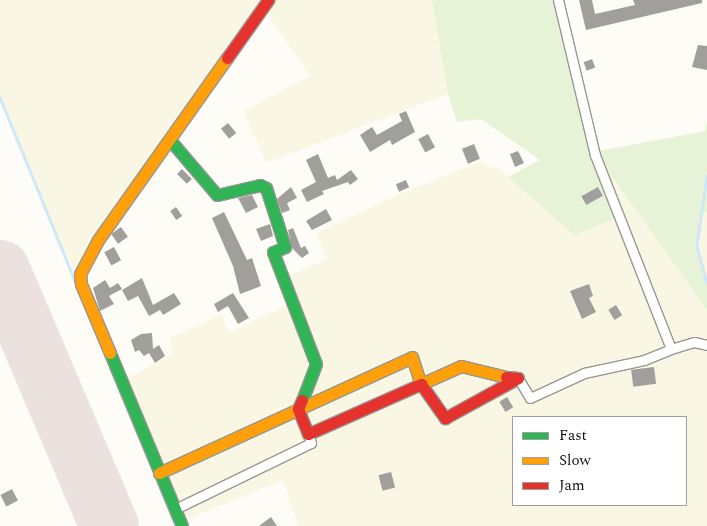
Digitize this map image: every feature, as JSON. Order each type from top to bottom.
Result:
[{"type":"street","points":[[182,526],[81,284],[80,274],[98,240],[268,0]]},
{"type":"street","points":[[558,0],[595,154],[671,349]]},
{"type":"street","points":[[170,140],[217,195],[260,186],[266,188],[285,247],[273,252],[316,364],[298,409],[312,443],[175,509]]},
{"type":"street","points":[[518,378],[530,398],[584,373],[644,360],[694,342],[707,345]]},
{"type":"street","points":[[159,474],[412,357],[421,384],[445,418],[518,378]]},
{"type":"street","points":[[308,434],[461,366],[497,377],[518,378]]},
{"type":"shaded area","points":[[0,0],[432,0],[448,94],[266,163],[243,111],[310,76],[263,8],[98,240],[81,284],[56,235],[0,97]]},
{"type":"shaded area","points":[[594,152],[707,310],[707,526],[298,526],[283,480],[180,522],[121,382],[174,353],[169,339],[221,314],[229,332],[292,303],[283,278],[327,259],[316,233],[395,196],[480,162],[501,170],[574,235]]},
{"type":"shaded area","points":[[707,212],[707,283],[697,246],[701,213]]},
{"type":"green space","points":[[432,0],[558,0],[594,152],[705,131],[707,121],[707,212],[701,214],[697,246],[707,283],[707,310],[595,153],[620,216],[574,235],[508,177],[540,160],[481,119],[457,122],[448,94]]},
{"type":"building","points":[[579,0],[592,0],[595,14],[635,5],[633,0],[702,0],[702,3],[586,30]]},
{"type":"building","points":[[698,45],[707,46],[707,70],[692,67]]},
{"type":"building","points":[[592,59],[595,67],[587,71],[584,62]]},
{"type":"building","points":[[406,111],[415,132],[392,145],[390,140],[370,152],[360,135],[372,127],[377,135],[402,121],[399,114]]},
{"type":"building","points":[[228,123],[236,133],[229,139],[221,129]]},
{"type":"building","points":[[428,134],[435,147],[425,152],[418,139]]},
{"type":"building","points":[[474,144],[480,159],[468,164],[462,149]]},
{"type":"building","points":[[518,151],[524,163],[515,167],[510,154]]},
{"type":"building","points":[[318,154],[328,178],[335,175],[337,180],[351,170],[358,179],[350,185],[348,182],[322,191],[324,194],[307,202],[301,190],[316,182],[306,160]]},
{"type":"building","points":[[182,169],[192,179],[187,184],[177,174]]},
{"type":"building","points":[[406,180],[409,187],[399,192],[396,184]]},
{"type":"building","points":[[291,187],[297,198],[287,203],[290,210],[282,213],[277,199]]},
{"type":"building","points":[[598,187],[603,196],[586,205],[581,196]]},
{"type":"building","points":[[252,195],[258,207],[246,213],[238,198]]},
{"type":"building","points":[[176,207],[182,216],[176,220],[170,211]]},
{"type":"building","points":[[326,209],[332,220],[312,230],[306,221]]},
{"type":"building","points":[[224,212],[247,260],[252,258],[261,286],[240,294],[233,266],[212,218]]},
{"type":"building","points":[[270,224],[273,236],[261,241],[256,229]]},
{"type":"building","points":[[121,227],[128,237],[118,244],[111,234]]},
{"type":"building","points":[[293,228],[301,248],[305,246],[309,253],[302,258],[292,248],[288,230]]},
{"type":"building","points":[[114,247],[121,260],[111,265],[104,252]]},
{"type":"building","points":[[142,278],[153,305],[174,293],[181,304],[163,315],[160,310],[149,316],[138,296],[128,301],[122,290]]},
{"type":"building","points":[[105,280],[110,288],[118,283],[122,289],[109,296],[114,304],[100,311],[93,288]]},
{"type":"building","points":[[589,284],[593,296],[589,298],[596,312],[582,319],[570,291]]},
{"type":"building","points":[[233,293],[249,318],[238,324],[228,306],[218,312],[214,304]]},
{"type":"building","points":[[616,305],[622,315],[614,320],[608,310]]},
{"type":"building","points":[[152,333],[153,349],[159,345],[165,356],[155,363],[149,353],[144,356],[139,350],[135,352],[131,340],[141,334]]},
{"type":"building","points":[[654,367],[656,384],[633,387],[631,370]]},
{"type":"building","points":[[507,397],[513,407],[505,412],[499,402]]},
{"type":"building","points":[[391,472],[395,487],[383,491],[378,475]]},
{"type":"building","points":[[12,489],[18,501],[6,506],[0,495]]},
{"type":"building","points":[[271,517],[277,526],[259,526]]},
{"type":"waterway","points":[[0,97],[76,283]]},
{"type":"waterway","points":[[707,176],[697,246],[707,283]]},
{"type":"waterway","points":[[111,369],[176,526]]},
{"type":"runway","points":[[0,269],[109,526]]},
{"type":"traffic: fast","points":[[170,140],[217,195],[260,185],[266,188],[285,247],[273,252],[316,364],[302,400]]},
{"type":"traffic: fast","points":[[110,353],[182,526]]},
{"type":"traffic: slow","points":[[110,353],[81,284],[80,274],[98,240],[227,58]]},
{"type":"traffic: slow","points":[[159,473],[412,357],[421,384],[461,366],[506,377]]},
{"type":"traffic: jam","points":[[227,58],[268,0]]},
{"type":"traffic: jam","points":[[302,400],[298,409],[308,434],[421,384],[445,418],[518,378],[506,377]]}]
